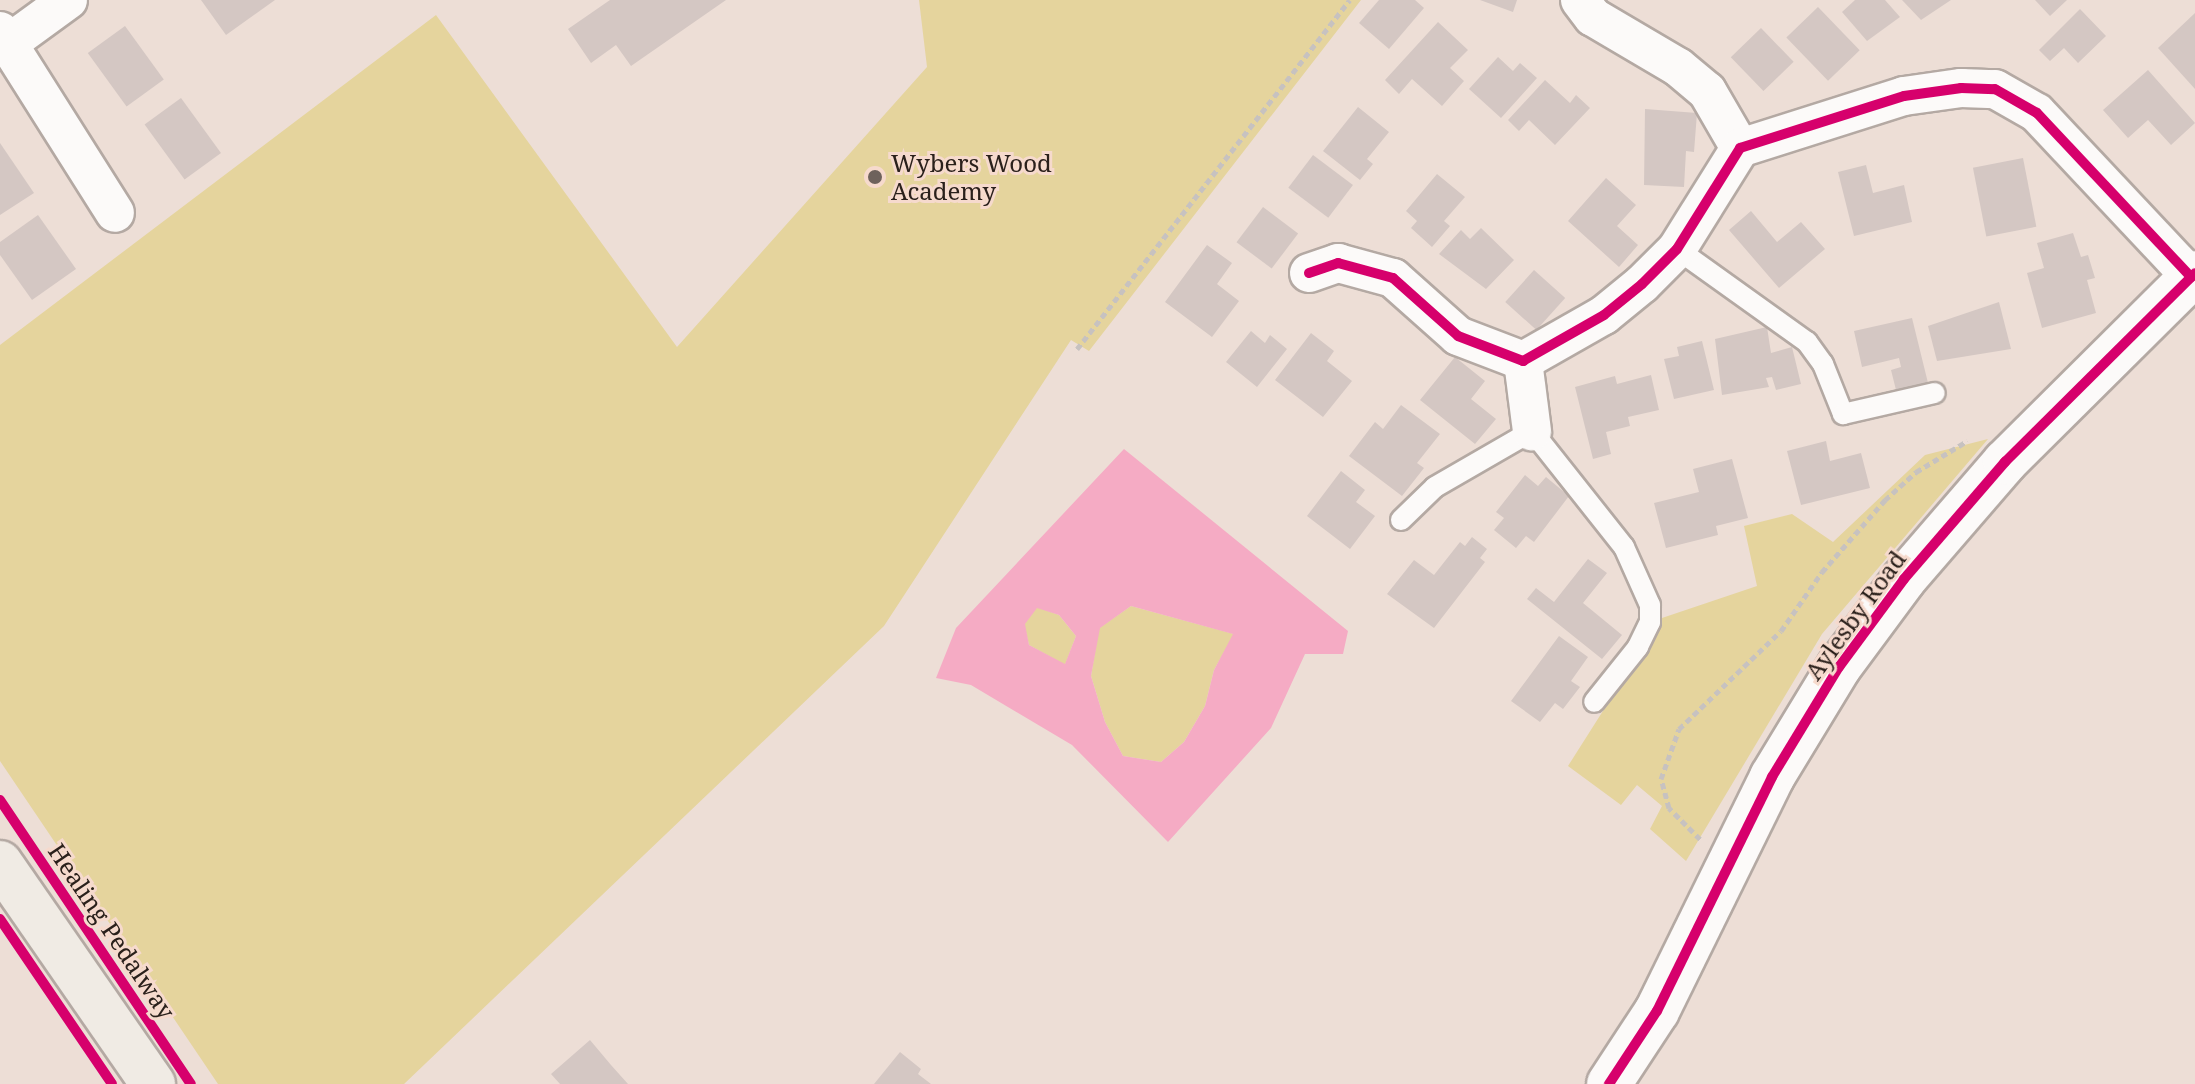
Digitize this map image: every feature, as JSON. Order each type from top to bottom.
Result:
[{"type":"main road","points":[[0,863],[153,1084]]},
{"type":"street","points":[[68,0],[4,37],[115,213]]},
{"type":"street","points":[[1580,0],[1593,17],[1678,67],[1707,91],[1740,148]]},
{"type":"street","points":[[1523,361],[1604,315],[1677,249],[1740,148],[1904,96],[1995,89],[2037,113],[2193,275]]},
{"type":"street","points":[[1309,273],[1338,263],[1393,278],[1458,336],[1523,361]]},
{"type":"street","name":"Aylesby Road","points":[[1609,1084],[1657,1011],[1772,777],[1839,667],[1904,579],[2034,431],[2193,275]]},
{"type":"street","points":[[1523,361],[1532,431]]},
{"type":"lane","points":[[1677,249],[1807,342],[1823,364],[1843,414],[1935,393]]},
{"type":"lane","points":[[1401,520],[1435,487],[1532,431],[1624,547],[1650,605],[1650,622],[1638,647],[1594,702]]},
{"type":"path","points":[[1077,349],[1350,0]]},
{"type":"path","points":[[1734,855],[1701,840],[1669,808],[1661,779],[1679,729],[1781,631],[1822,572],[1885,500],[1916,472],[1979,433]]},
{"type":"shaded area","points":[[919,0],[1361,0],[1089,351],[1071,340],[884,626],[404,1084],[218,1084],[0,761],[0,345],[436,15],[677,347],[927,67]]},
{"type":"shaded area","points":[[1988,439],[1822,634],[1686,861],[1650,829],[1662,806],[1637,785],[1621,805],[1568,766],[1662,618],[1757,586],[1744,526],[1792,514],[1833,542],[1925,455]]},
{"type":"shaded area","points":[[1124,449],[1348,631],[1343,654],[1305,654],[1271,728],[1168,842],[1072,745],[971,685],[936,678],[956,628]],"holes":[[[1131,606],[1233,634],[1214,670],[1205,706],[1184,742],[1161,762],[1123,756],[1105,722],[1091,676],[1100,628]],[[1037,608],[1059,615],[1076,636],[1065,664],[1029,645],[1025,624]]]},
{"type":"shaded area","points":[[1131,606],[1234,634],[1214,670],[1205,706],[1184,742],[1161,762],[1123,756],[1105,722],[1091,676],[1099,628]]},
{"type":"shaded area","points":[[1037,607],[1059,615],[1076,636],[1065,665],[1029,645],[1024,624]]},
{"type":"building","points":[[201,0],[275,0],[226,35]]},
{"type":"building","points":[[610,0],[726,0],[631,66],[616,45],[591,63],[568,29]]},
{"type":"building","points":[[1379,0],[1415,0],[1424,8],[1389,49],[1359,23]]},
{"type":"building","points":[[1480,0],[1517,0],[1513,12]]},
{"type":"building","points":[[1855,0],[1885,0],[1900,17],[1867,41],[1842,12]]},
{"type":"building","points":[[1902,0],[1951,0],[1921,20]]},
{"type":"building","points":[[2035,0],[2067,0],[2050,16]]},
{"type":"building","points":[[1818,7],[1860,50],[1828,81],[1786,38]]},
{"type":"building","points":[[2080,9],[2106,36],[2078,63],[2064,48],[2050,61],[2039,50]]},
{"type":"building","points":[[2195,13],[2195,89],[2158,48]]},
{"type":"building","points":[[1438,22],[1468,50],[1450,68],[1464,81],[1442,106],[1412,79],[1399,94],[1385,80]]},
{"type":"building","points":[[125,26],[164,79],[127,106],[88,53]]},
{"type":"building","points":[[1761,28],[1794,62],[1763,91],[1731,57]]},
{"type":"building","points":[[1498,57],[1513,71],[1520,63],[1537,78],[1501,118],[1469,89]]},
{"type":"building","points":[[2148,70],[2195,123],[2171,145],[2148,120],[2128,138],[2103,110]]},
{"type":"building","points":[[1545,80],[1570,103],[1576,95],[1590,108],[1555,145],[1529,120],[1519,131],[1508,120]]},
{"type":"building","points":[[181,98],[221,153],[185,179],[145,124]]},
{"type":"building","points":[[1358,107],[1389,132],[1367,159],[1373,164],[1360,180],[1323,151]]},
{"type":"building","points":[[1645,109],[1697,113],[1694,152],[1686,151],[1684,187],[1644,185]]},
{"type":"building","points":[[0,143],[34,193],[0,215]]},
{"type":"building","points":[[1313,155],[1353,185],[1328,218],[1288,188]]},
{"type":"building","points":[[2023,158],[2036,227],[1986,236],[1973,168]]},
{"type":"building","points":[[1866,165],[1873,193],[1904,185],[1912,222],[1854,236],[1838,172]]},
{"type":"building","points":[[1437,174],[1465,197],[1444,221],[1450,226],[1432,247],[1411,228],[1417,221],[1406,211]]},
{"type":"building","points":[[1606,178],[1636,205],[1617,226],[1638,245],[1619,267],[1568,221]]},
{"type":"building","points":[[1263,207],[1298,233],[1272,269],[1237,242]]},
{"type":"building","points":[[1751,211],[1777,242],[1801,222],[1825,249],[1779,288],[1729,230]]},
{"type":"building","points":[[38,215],[76,269],[32,300],[0,255],[0,242]]},
{"type":"building","points":[[1481,228],[1514,260],[1486,289],[1439,254],[1461,230],[1470,239]]},
{"type":"building","points":[[2073,233],[2081,257],[2088,255],[2095,278],[2087,280],[2096,313],[2042,328],[2027,273],[2044,268],[2037,243]]},
{"type":"building","points":[[1207,245],[1232,263],[1217,284],[1239,301],[1212,337],[1165,302]]},
{"type":"building","points":[[1534,270],[1565,298],[1536,330],[1505,302]]},
{"type":"building","points":[[1999,302],[2011,349],[1937,361],[1928,326]]},
{"type":"building","points":[[1912,318],[1929,387],[1897,394],[1891,370],[1901,367],[1899,358],[1862,367],[1854,331]]},
{"type":"building","points":[[1767,327],[1771,353],[1792,347],[1801,384],[1776,390],[1772,377],[1766,378],[1769,387],[1722,395],[1715,339]]},
{"type":"building","points":[[1251,331],[1265,343],[1270,335],[1287,349],[1257,387],[1226,362]]},
{"type":"building","points":[[1311,333],[1334,351],[1327,361],[1352,381],[1323,417],[1275,380]]},
{"type":"building","points":[[1702,341],[1714,390],[1674,399],[1664,359],[1679,356],[1677,347]]},
{"type":"building","points":[[1455,357],[1485,381],[1471,399],[1496,419],[1475,444],[1420,400]]},
{"type":"building","points":[[1651,375],[1659,410],[1628,417],[1630,426],[1606,432],[1611,454],[1593,459],[1575,387],[1615,376],[1617,384]]},
{"type":"building","points":[[1401,405],[1440,434],[1417,463],[1424,468],[1402,496],[1349,456],[1375,422],[1383,429]]},
{"type":"building","points":[[1826,441],[1830,461],[1861,453],[1870,488],[1801,505],[1787,451]]},
{"type":"building","points":[[1732,459],[1748,518],[1716,526],[1718,535],[1666,548],[1654,503],[1699,492],[1693,469]]},
{"type":"building","points":[[1341,471],[1365,490],[1356,502],[1375,516],[1350,549],[1307,516]]},
{"type":"building","points":[[1525,475],[1538,486],[1546,477],[1569,496],[1534,542],[1526,536],[1516,548],[1494,530],[1504,518],[1496,512]]},
{"type":"building","points":[[1472,537],[1487,549],[1480,558],[1485,562],[1434,628],[1387,594],[1414,560],[1434,575],[1460,542],[1465,546]]},
{"type":"building","points":[[1588,559],[1607,573],[1583,603],[1622,635],[1602,659],[1527,599],[1536,588],[1554,602]]},
{"type":"building","points":[[1559,636],[1588,657],[1571,681],[1580,687],[1563,709],[1555,703],[1540,722],[1511,701]]},
{"type":"building","points":[[590,1040],[628,1084],[560,1084],[551,1074]]},
{"type":"building","points":[[900,1052],[921,1069],[918,1074],[931,1084],[874,1084]]},
{"type":"cycle path","points":[[1309,273],[1338,263],[1393,278],[1458,336],[1523,361],[1604,315],[1642,284],[1677,249],[1740,148],[1904,96],[1961,88],[1995,89],[2037,113],[2191,277]]},
{"type":"cycle path","points":[[1609,1084],[1657,1011],[1772,777],[1839,667],[1904,579],[2005,462],[2195,273]]},
{"type":"cycle path","name":"Healing Pedalway","points":[[0,800],[191,1084]]},
{"type":"cycle path","points":[[0,919],[112,1084]]},
{"type":"place","name":"Wybers Wood Academy","points":[[875,177]]}]
